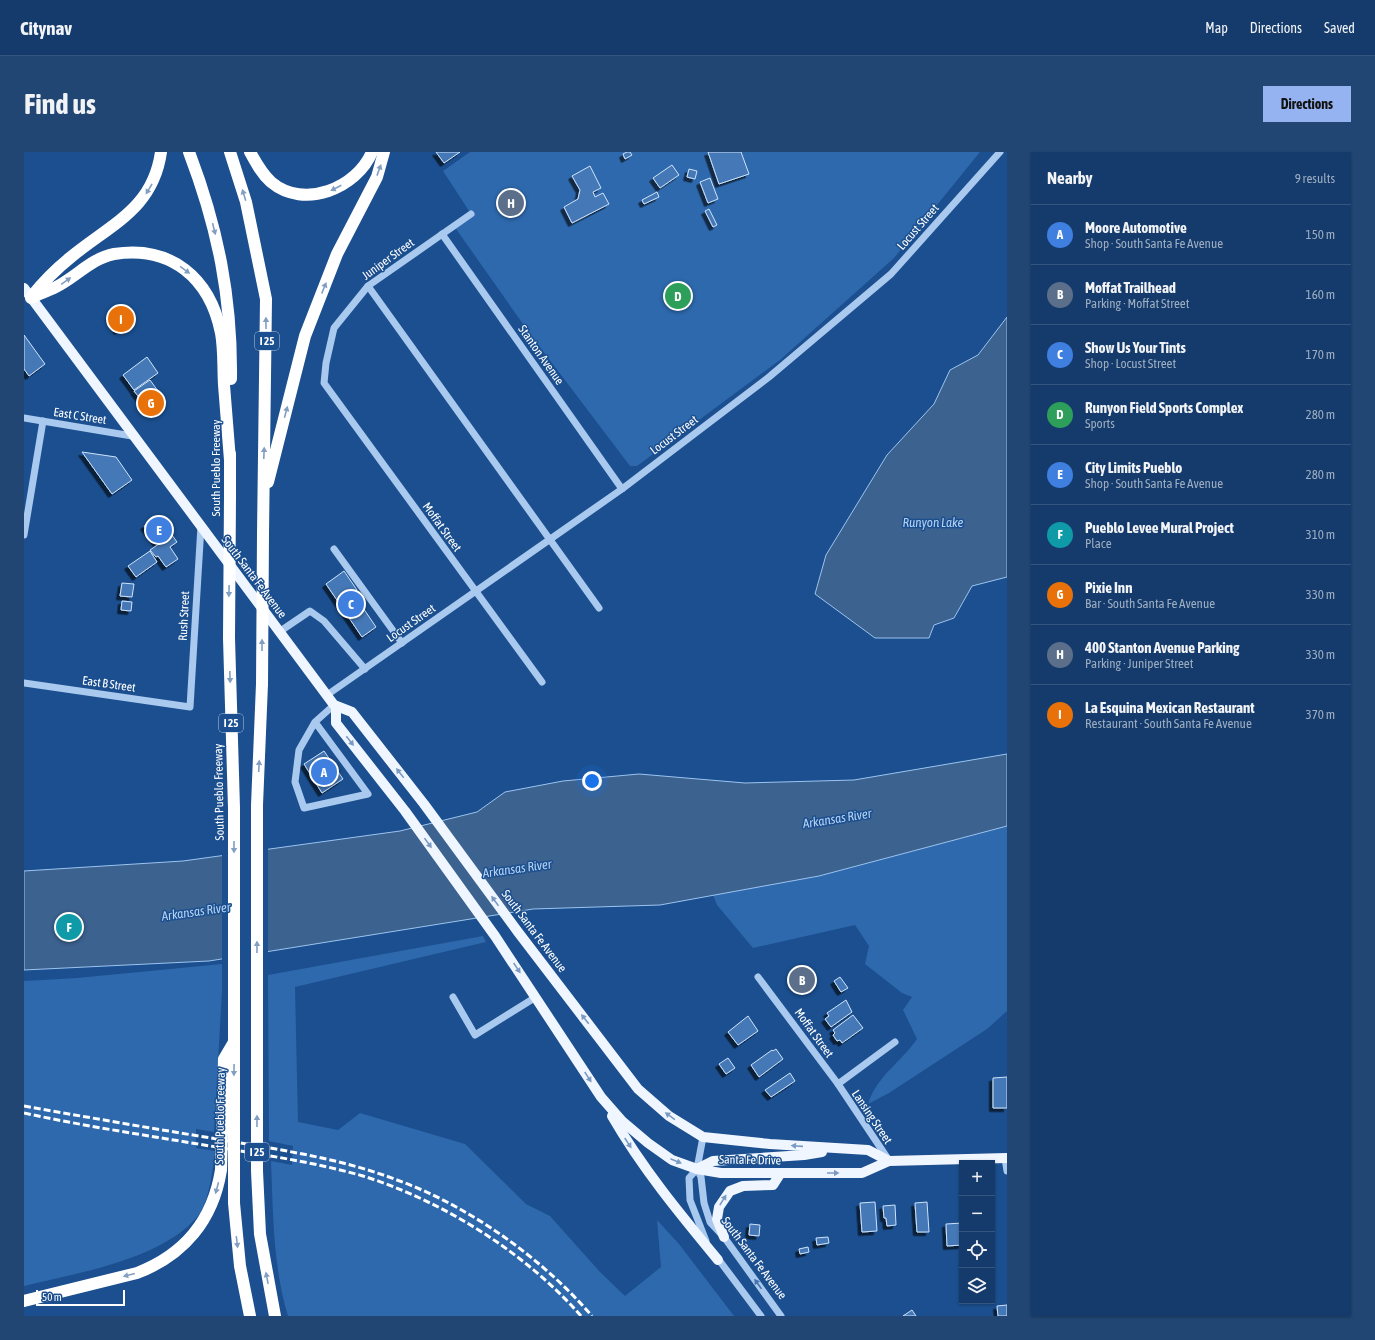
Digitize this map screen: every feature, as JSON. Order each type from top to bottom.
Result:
[{"type":"highway","points":[[26,296],[61,265],[120,220],[142,200],[155,179],[161,152]]},
{"type":"highway","name":"South Pueblo Freeway","points":[[189,152],[210,212],[225,276],[231,349],[229,638],[234,808],[234,1203],[240,1266],[250,1316]]},
{"type":"highway","name":"I 25","points":[[230,152],[246,202],[266,299],[262,504],[262,684],[257,805],[258,1203],[265,1266],[275,1316]]},
{"type":"highway","points":[[250,152],[262,172],[272,183],[283,190],[297,194],[331,191],[344,184],[356,176],[365,165],[372,152]]},
{"type":"highway","points":[[262,504],[306,336],[337,254],[377,177],[384,152]]},
{"type":"highway","points":[[26,296],[57,287],[88,265],[113,254],[143,253],[166,258],[186,269],[204,287],[214,309],[221,334],[230,460]]},
{"type":"highway","points":[[24,1301],[137,1273],[150,1268],[173,1255],[194,1235],[209,1211],[219,1184],[221,1170],[224,1059],[234,1040]]},
{"type":"main road","name":"South Santa Fe Avenue","points":[[26,296],[335,706],[336,723],[405,811],[495,936],[601,1097],[622,1122]]},
{"type":"main road","name":"South Santa Fe Avenue","points":[[335,706],[352,712],[424,804],[518,932],[638,1089],[669,1116],[703,1137]]},
{"type":"main road","points":[[601,1097],[626,1138],[664,1194],[718,1260]]},
{"type":"main road","name":"Santa Fe Drive","points":[[622,1122],[672,1160],[697,1169],[721,1173],[862,1173],[889,1161],[1006,1158]]},
{"type":"main road","name":"Santa Fe Drive","points":[[703,1137],[742,1142],[868,1150],[889,1161]]},
{"type":"main road","points":[[697,1169],[713,1161],[804,1155],[839,1149]]},
{"type":"main road","points":[[724,1237],[716,1219],[719,1207],[725,1196],[730,1191],[743,1186],[773,1186],[780,1174]]},
{"type":"street","name":"Locust Street","points":[[327,695],[622,489],[769,377],[891,274],[1000,152]]},
{"type":"street","name":"Juniper Street","points":[[324,383],[326,363],[334,328],[368,286],[471,214]]},
{"type":"street","name":"Stanton Avenue","points":[[442,234],[622,489]]},
{"type":"street","points":[[368,286],[599,608]]},
{"type":"street","name":"Moffat Street","points":[[324,383],[542,682]]},
{"type":"street","name":"East C Street","points":[[24,418],[132,436]]},
{"type":"street","points":[[24,535],[43,421]]},
{"type":"street","name":"Rush Street","points":[[190,707],[200,526]]},
{"type":"street","points":[[334,549],[402,643]]},
{"type":"street","points":[[280,632],[310,611],[324,621],[364,669]]},
{"type":"street","name":"East B Street","points":[[24,682],[190,707]]},
{"type":"street","points":[[315,722],[368,794],[304,808],[295,782],[299,750],[315,722],[335,706]]},
{"type":"street","name":"Moffat Street","points":[[758,977],[838,1084]]},
{"type":"street","points":[[453,997],[475,1035],[536,997]]},
{"type":"street","points":[[838,1084],[895,1042]]},
{"type":"street","name":"Lansing Street","points":[[838,1084],[889,1161]]},
{"type":"street","name":"South Santa Fe Avenue","points":[[703,1137],[697,1169],[690,1178],[690,1200],[704,1238],[718,1260],[761,1316]]},
{"type":"street","points":[[1006,1158],[1007,1171]]},
{"type":"street","name":"South Santa Fe Avenue","points":[[697,1169],[701,1177],[704,1203],[710,1222],[724,1237],[781,1316]]},
{"type":"shaded area","points":[[470,152],[980,152],[894,258],[780,360],[637,466],[630,466],[530,334],[454,226],[471,214],[443,171]]},
{"type":"shaded area","points":[[1007,826],[1007,1011],[987,1029],[889,1093],[868,1104],[877,1085],[883,1077],[917,1039],[903,1010],[912,997],[902,993],[865,964],[869,946],[855,925],[753,948],[717,905],[713,895],[819,876]]},
{"type":"shaded area","points":[[483,936],[486,942],[295,987],[298,1122],[338,1130],[360,1113],[465,1144],[526,1204],[550,1216],[600,1272],[625,1296],[661,1267],[657,1220],[679,1244],[734,1316],[288,1316],[279,1279],[273,1219],[271,1161],[292,1165],[293,1146],[269,1141],[268,975]]},
{"type":"shaded area","points":[[222,964],[222,991],[214,1132],[196,1129],[196,1148],[215,1151],[210,1185],[202,1210],[198,1216],[182,1231],[163,1244],[141,1254],[93,1270],[24,1286],[24,981],[77,978]]},
{"type":"water","name":"Runyon Lake","points":[[1007,317],[1007,577],[972,586],[954,618],[934,625],[929,638],[875,638],[815,594],[826,555],[887,455],[934,404],[950,370],[978,355]]},
{"type":"water","name":"Arkansas River","points":[[1007,754],[1007,826],[819,876],[660,905],[533,909],[209,961],[24,970],[24,871],[183,861],[400,831],[477,812],[505,792],[563,781],[639,774],[745,783],[854,780]]},
{"type":"pier","points":[[268,847],[268,953],[222,961],[222,854]]},
{"type":"building","points":[[436,152],[460,152],[444,163]]},
{"type":"building","points":[[630,152],[632,155],[625,159],[623,154]]},
{"type":"building","points":[[708,152],[741,152],[749,174],[719,184]]},
{"type":"building","points":[[672,165],[679,175],[660,188],[653,178]]},
{"type":"building","points":[[590,166],[601,188],[593,192],[595,197],[603,193],[609,204],[572,223],[564,207],[578,199],[580,190],[572,176]]},
{"type":"building","points":[[689,169],[697,171],[695,179],[687,177]]},
{"type":"building","points":[[710,178],[718,199],[708,203],[700,182]]},
{"type":"building","points":[[657,192],[659,197],[644,204],[642,200]]},
{"type":"building","points":[[709,209],[717,225],[713,227],[705,211]]},
{"type":"building","points":[[123,308],[132,321],[118,331],[109,317]]},
{"type":"building","points":[[24,335],[45,364],[29,376],[24,369]]},
{"type":"building","points":[[147,357],[158,373],[134,390],[123,375]]},
{"type":"building","points":[[150,380],[166,402],[153,411],[149,410],[134,391]]},
{"type":"building","points":[[82,452],[116,457],[132,480],[112,494]]},
{"type":"building","points":[[159,516],[171,533],[157,543],[144,526]]},
{"type":"building","points":[[172,535],[177,542],[170,547],[178,559],[166,567],[158,556],[156,557],[150,550]]},
{"type":"building","points":[[150,551],[157,562],[136,577],[128,566]]},
{"type":"building","points":[[344,571],[357,590],[353,593],[376,627],[362,637],[326,584]]},
{"type":"building","points":[[122,583],[134,584],[132,597],[120,596]]},
{"type":"building","points":[[122,601],[132,602],[131,611],[121,610]]},
{"type":"building","points":[[324,751],[343,779],[322,793],[304,764]]},
{"type":"building","points":[[840,977],[848,988],[841,992],[834,981]]},
{"type":"building","points":[[846,1000],[852,1012],[831,1027],[825,1019],[829,1016],[827,1013]]},
{"type":"building","points":[[853,1015],[863,1028],[842,1043],[840,1040],[837,1041],[833,1035],[835,1033],[833,1030]]},
{"type":"building","points":[[748,1016],[758,1031],[738,1045],[728,1032]]},
{"type":"building","points":[[776,1049],[783,1059],[759,1077],[751,1065],[772,1050],[773,1051]]},
{"type":"building","points":[[728,1058],[735,1068],[726,1074],[719,1064]]},
{"type":"building","points":[[790,1073],[795,1081],[771,1097],[765,1090]]},
{"type":"building","points":[[1007,1077],[1007,1108],[993,1108],[993,1078]]},
{"type":"building","points":[[875,1202],[877,1231],[862,1232],[860,1203]]},
{"type":"building","points":[[927,1202],[929,1232],[917,1232],[915,1203]]},
{"type":"building","points":[[895,1205],[896,1225],[887,1226],[886,1218],[884,1218],[883,1206]]},
{"type":"building","points":[[959,1223],[959,1245],[947,1246],[946,1224]]},
{"type":"building","points":[[750,1224],[760,1225],[759,1236],[749,1235]]},
{"type":"building","points":[[828,1237],[829,1243],[817,1245],[816,1238]]},
{"type":"building","points":[[808,1247],[809,1252],[800,1254],[799,1249]]},
{"type":"building","points":[[1007,1305],[1007,1316],[998,1316],[997,1306]]},
{"type":"building","points":[[912,1310],[916,1316],[903,1316]]},
{"type":"railway","points":[[24,1106],[305,1154],[351,1165],[397,1180],[451,1204],[503,1236],[551,1274],[592,1316]]},
{"type":"railway","points":[[24,1113],[102,1128],[267,1155],[363,1176],[423,1200],[453,1215],[481,1232],[535,1271],[581,1316]]},
{"type":"place","name":"400 Stanton Avenue Parking","points":[[511,203]]},
{"type":"place","name":"Runyon Field Sports Complex","points":[[678,296]]},
{"type":"place","name":"La Esquina Mexican Restaurant","points":[[121,319]]},
{"type":"place","name":"Pixie Inn","points":[[151,403]]},
{"type":"place","name":"City Limits Pueblo","points":[[159,530]]},
{"type":"place","name":"Show Us Your Tints","points":[[351,604]]},
{"type":"place","name":"Moore Automotive","points":[[324,772]]},
{"type":"place","name":"Pueblo Levee Mural Project","points":[[69,927]]},
{"type":"place","name":"Moffat Trailhead","points":[[802,980]]}]
